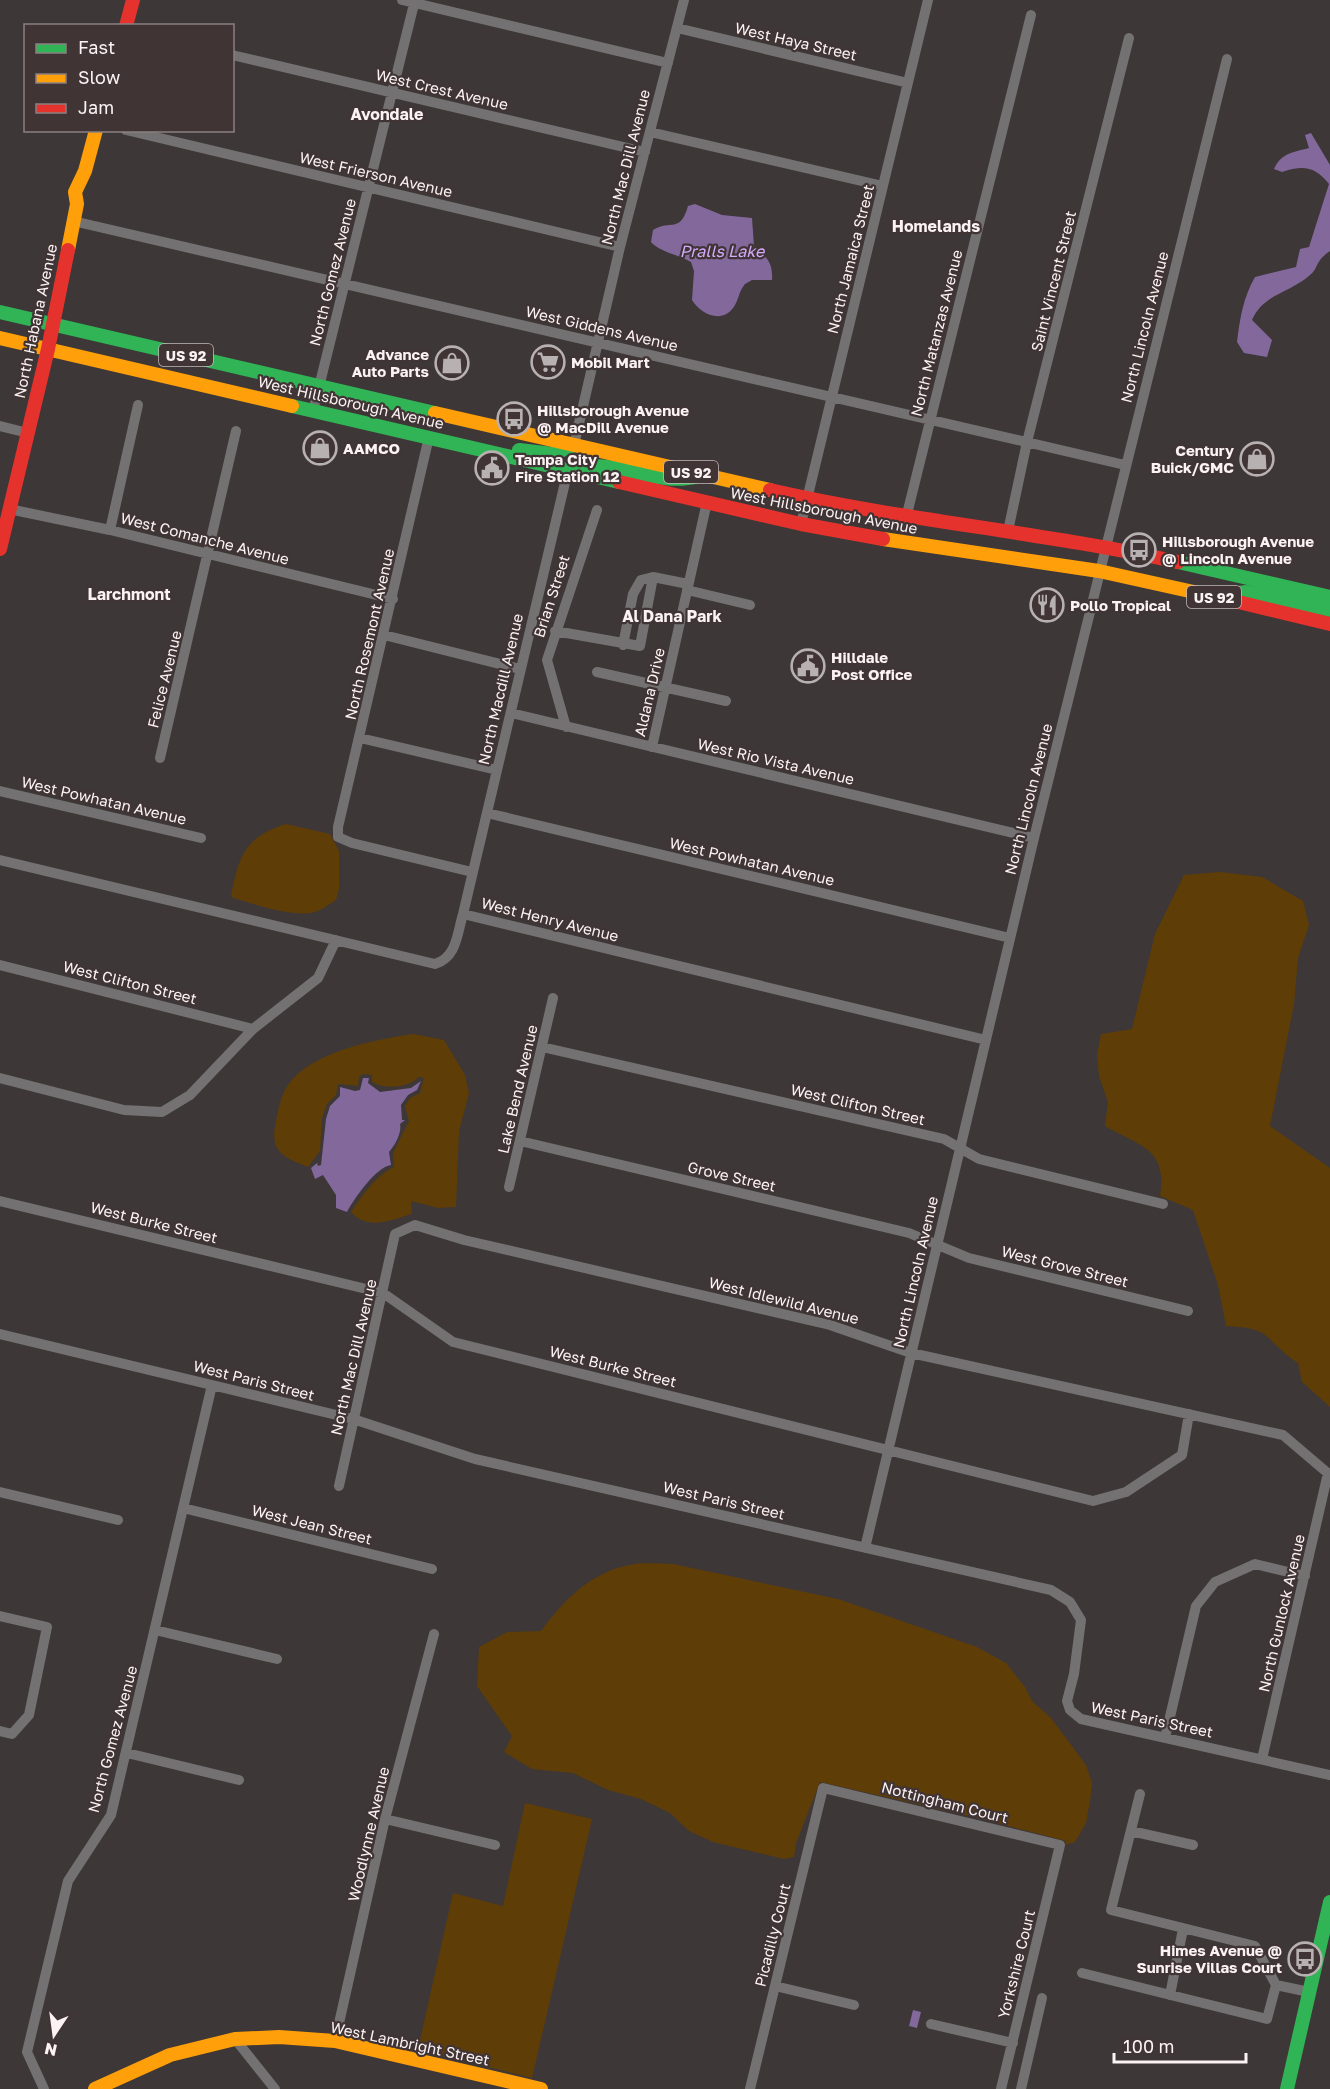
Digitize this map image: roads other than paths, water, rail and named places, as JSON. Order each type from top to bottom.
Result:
[{"type":"main road","points":[[127,24],[133,0]]},
{"type":"main road","name":"North Habana Avenue","points":[[1,543],[48,349],[77,204],[86,189],[85,171],[95,132]]},
{"type":"main road","name":"West Hillsborough Avenue","points":[[0,312],[808,499],[906,518],[1106,546],[1330,597]]},
{"type":"main road","name":"West Hillsborough Avenue","points":[[0,338],[801,524],[900,544],[1099,571],[1330,624]]},
{"type":"main road","points":[[429,437],[439,432],[513,449],[553,454],[574,445]]},
{"type":"main road","points":[[568,470],[584,464],[625,468],[676,480],[704,475]]},
{"type":"main road","points":[[1212,596],[1246,592],[1330,610]]},
{"type":"main road","points":[[1287,2089],[1330,1902]]},
{"type":"main road","name":"West Lambright Street","points":[[95,2089],[170,2055],[235,2039],[279,2037],[335,2041],[541,2089]]},
{"type":"street","points":[[402,0],[415,1],[668,63]]},
{"type":"street","name":"North Mac Dill Avenue","points":[[598,342],[620,247],[684,0]]},
{"type":"street","name":"North Jamaica Street","points":[[801,524],[928,0]]},
{"type":"street","name":"North Gomez Avenue","points":[[313,411],[415,1]]},
{"type":"street","name":"North Matanzas Avenue","points":[[906,518],[1031,15]]},
{"type":"street","name":"West Haya Street","points":[[676,28],[908,83]]},
{"type":"street","name":"Saint Vincent Street","points":[[1008,531],[1027,442],[1129,38]]},
{"type":"street","name":"West Crest Avenue","points":[[234,55],[645,152]]},
{"type":"street","name":"North Lincoln Avenue","points":[[865,1548],[1034,838],[1227,59]]},
{"type":"street","name":"West Frierson Avenue","points":[[134,132],[620,247]]},
{"type":"street","points":[[650,132],[883,186]]},
{"type":"street","name":"West Giddens Avenue","points":[[73,221],[345,282],[1125,465]]},
{"type":"street","points":[[574,445],[598,342]]},
{"type":"street","points":[[110,530],[138,405]]},
{"type":"street","points":[[0,426],[28,433]]},
{"type":"street","name":"Felice Avenue","points":[[160,758],[236,431]]},
{"type":"street","name":"North Rosemont Avenue","points":[[429,437],[338,827],[338,837],[352,843],[472,872]]},
{"type":"street","name":"North Macdill Avenue","points":[[463,914],[568,470]]},
{"type":"street","name":"Aldana Drive","points":[[652,747],[706,502]]},
{"type":"street","name":"West Comanche Avenue","points":[[9,509],[110,530],[393,599]]},
{"type":"street","name":"Brian Street","points":[[566,727],[546,660],[597,510]]},
{"type":"street","points":[[555,631],[623,645],[640,646],[653,577]]},
{"type":"street","points":[[623,645],[633,594],[641,580],[653,577],[750,604]]},
{"type":"street","points":[[384,635],[520,669]]},
{"type":"street","points":[[597,672],[726,701]]},
{"type":"street","name":"West Rio Vista Avenue","points":[[511,713],[1034,838]]},
{"type":"street","points":[[360,738],[497,770]]},
{"type":"street","name":"West Powhatan Avenue","points":[[0,791],[201,838]]},
{"type":"street","name":"West Powhatan Avenue","points":[[487,813],[1010,938]]},
{"type":"street","name":"West Henry Avenue","points":[[0,860],[435,964],[446,960],[452,954],[463,914],[986,1040]]},
{"type":"street","points":[[0,1078],[124,1110],[145,1113],[162,1112],[190,1095],[253,1029],[318,978],[336,940]]},
{"type":"street","name":"West Clifton Street","points":[[0,965],[253,1029]]},
{"type":"street","name":"Lake Bend Avenue","points":[[510,1187],[553,998]]},
{"type":"street","name":"West Clifton Street","points":[[542,1047],[944,1139],[979,1160],[1163,1204]]},
{"type":"street","name":"Grove Street","points":[[520,1141],[909,1233],[936,1245]]},
{"type":"street","name":"West Burke Street","points":[[0,1201],[383,1293],[453,1342],[1093,1501],[1126,1492],[1182,1455],[1189,1414]]},
{"type":"street","name":"West Idlewild Avenue","points":[[395,1234],[415,1225],[464,1240],[830,1324],[911,1353],[1283,1436],[1329,1474]]},
{"type":"street","name":"North Mac Dill Avenue","points":[[339,1486],[395,1234]]},
{"type":"street","name":"West Grove Street","points":[[936,1245],[969,1258],[1188,1311]]},
{"type":"street","name":"West Paris Street","points":[[0,1334],[353,1419],[475,1459],[1051,1590],[1070,1602],[1082,1620],[1074,1674],[1067,1701],[1070,1710],[1081,1719],[1330,1775]]},
{"type":"street","name":"North Gomez Avenue","points":[[44,2089],[27,2052],[65,1892],[68,1881],[111,1815],[212,1384]]},
{"type":"street","name":"North Gunlock Avenue","points":[[1262,1759],[1329,1474]]},
{"type":"street","points":[[0,1492],[118,1520]]},
{"type":"street","name":"West Jean Street","points":[[183,1508],[432,1569]]},
{"type":"street","points":[[1165,1738],[1196,1606],[1215,1582],[1255,1564],[1305,1576]]},
{"type":"street","points":[[0,1616],[47,1627],[29,1715],[12,1734],[0,1731]]},
{"type":"street","points":[[155,1630],[277,1659]]},
{"type":"street","name":"Woodlynne Avenue","points":[[335,2041],[386,1820],[434,1634]]},
{"type":"street","points":[[127,1753],[239,1780]]},
{"type":"street","name":"Nottingham Court","points":[[823,1788],[1060,1845]]},
{"type":"street","name":"Picadilly Court","points":[[750,2089],[823,1788]]},
{"type":"street","points":[[1082,1973],[1268,2019],[1276,1985],[1255,1946],[1111,1910],[1140,1794]]},
{"type":"street","points":[[386,1820],[495,1845]]},
{"type":"street","points":[[1131,1831],[1193,1845]]},
{"type":"street","name":"Yorkshire Court","points":[[1002,2089],[1060,1845]]},
{"type":"street","points":[[1170,1995],[1183,1929]]},
{"type":"street","points":[[1276,1985],[1309,1992]]},
{"type":"street","points":[[775,1986],[854,2005]]},
{"type":"street","points":[[1021,2089],[1042,1998]]},
{"type":"street","points":[[931,2024],[1012,2043]]},
{"type":"street","points":[[235,2039],[275,2089]]},
{"type":"water","points":[[1311,133],[1330,165],[1330,251],[1321,258],[1310,275],[1270,299],[1257,311],[1252,320],[1272,340],[1267,357],[1244,353],[1237,342],[1239,325],[1255,277],[1296,267],[1300,249],[1309,247],[1329,184],[1314,170],[1296,168],[1282,172],[1274,169],[1284,156],[1309,148],[1305,135]]},
{"type":"water","name":"Pralls Lake","points":[[695,204],[722,215],[752,218],[754,246],[770,264],[772,280],[752,280],[745,284],[735,305],[725,315],[713,316],[701,310],[692,300],[694,271],[691,262],[651,242],[653,230],[678,223],[685,215],[688,206]]},
{"type":"water","points":[[363,1078],[369,1078],[368,1083],[380,1092],[411,1088],[421,1081],[417,1090],[408,1095],[401,1105],[402,1120],[405,1120],[400,1124],[398,1139],[389,1152],[391,1165],[372,1178],[347,1212],[336,1208],[336,1195],[323,1175],[315,1179],[311,1168],[317,1163],[318,1166],[321,1165],[326,1119],[330,1106],[340,1096],[340,1087],[360,1090]]},
{"type":"water","points":[[913,2010],[921,2012],[917,2028],[909,2026]]},
{"type":"place","name":"Mobil Mart","points":[[548,362]]},
{"type":"place","name":"Advance Auto Parts","points":[[452,363]]},
{"type":"place","name":"Hillsborough Avenue @ MacDill Avenue","points":[[514,419]]},
{"type":"place","name":"AAMCO","points":[[320,448]]},
{"type":"place","name":"Century Buick/GMC","points":[[1257,459]]},
{"type":"place","name":"Tampa City Fire Station 12","points":[[492,468]]},
{"type":"place","name":"Hillsborough Avenue @ Lincoln Avenue","points":[[1139,550]]},
{"type":"place","name":"Pollo Tropical","points":[[1047,605]]},
{"type":"place","name":"Hilldale Post Office","points":[[808,666]]},
{"type":"place","name":"Himes Avenue @ Sunrise Villas Court","points":[[1305,1959]]},
{"type":"district","name":"Avondale","points":[[387,114]]},
{"type":"district","name":"Homelands","points":[[936,226]]},
{"type":"district","name":"Larchmont","points":[[129,594]]},
{"type":"district","name":"Al Dana Park","points":[[672,616]]}]
